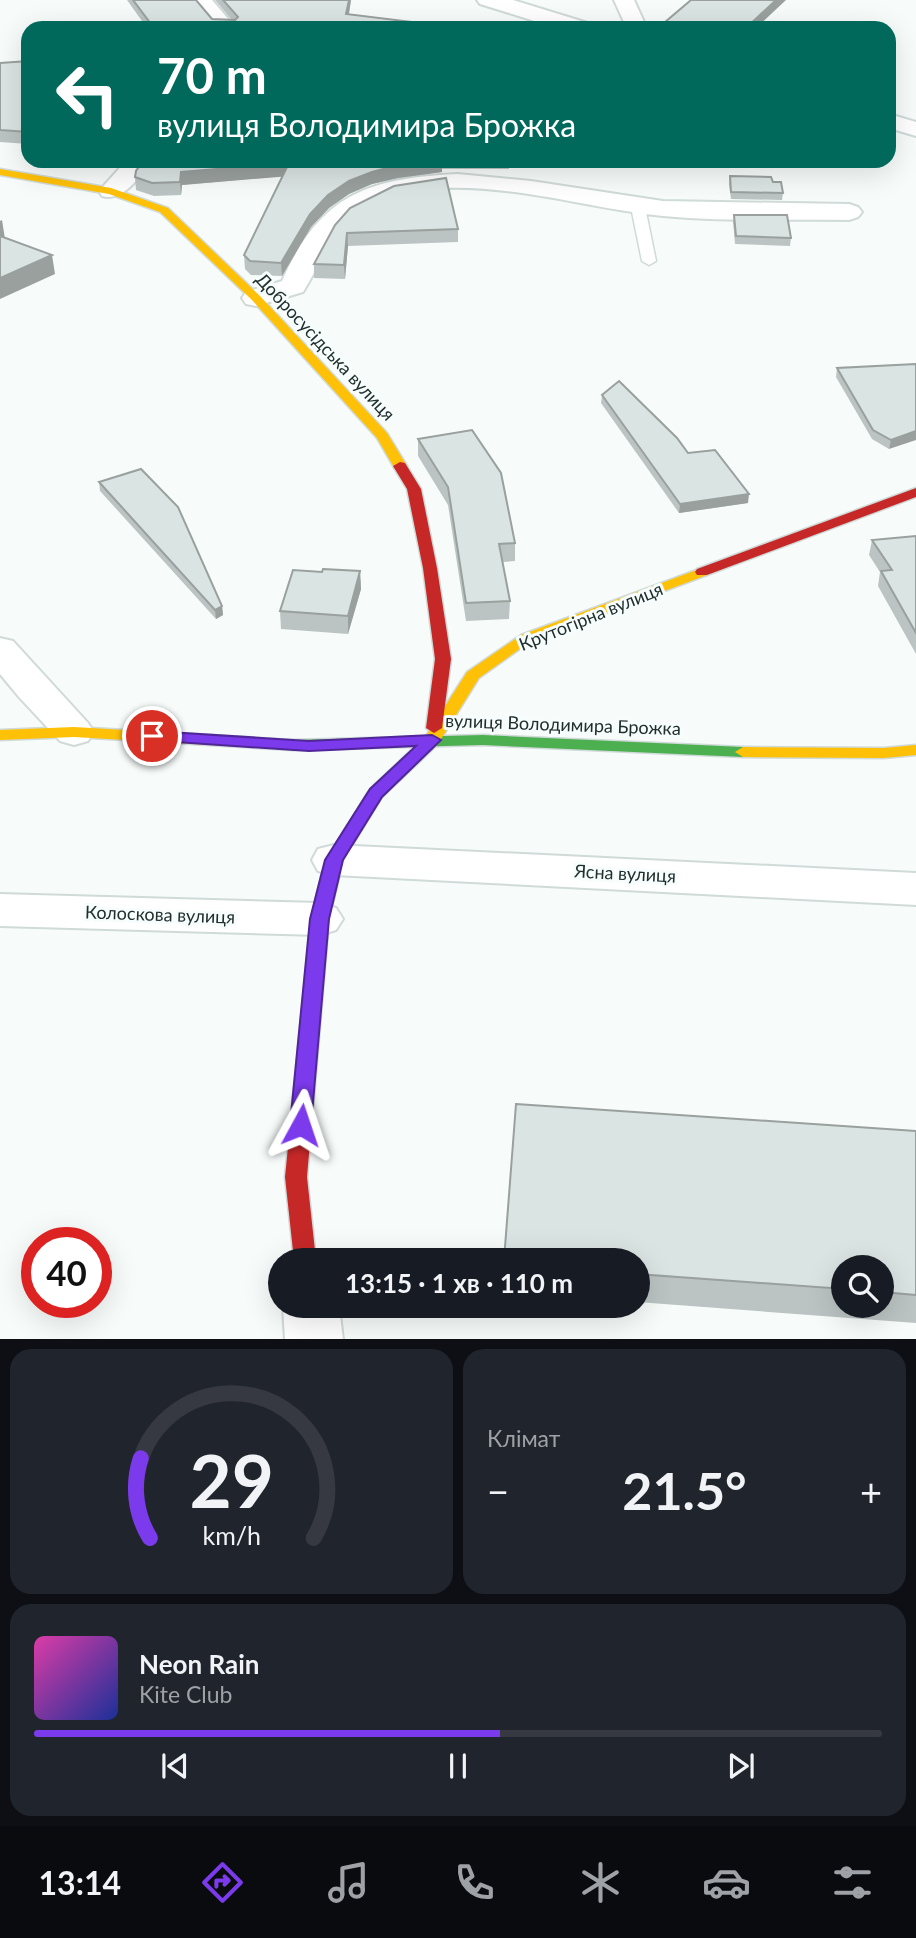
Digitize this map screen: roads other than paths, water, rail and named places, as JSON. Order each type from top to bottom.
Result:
[{"type":"street","points":[[201,0],[220,21]]},
{"type":"street","points":[[486,0],[500,2],[550,21]]},
{"type":"street","points":[[624,0],[634,21]]},
{"type":"street","points":[[896,123],[916,129]]},
{"type":"street","points":[[111,191],[132,168]]},
{"type":"street","name":"Добросусідська вулиця","points":[[0,172],[111,191],[164,210],[256,298],[382,436],[414,489],[443,659],[432,740]]},
{"type":"street","points":[[256,298],[293,286],[305,257],[323,231],[353,203],[405,185],[447,181],[638,206],[849,212]]},
{"type":"street","name":"Крутогірна вулиця","points":[[304,1248],[296,1177],[320,919],[334,860],[376,793],[432,740],[473,675],[526,638],[916,492]]},
{"type":"street","points":[[0,649],[74,732]]},
{"type":"street","name":"вулиця Володимира Брожка","points":[[0,735],[74,732],[309,746],[432,740],[747,752],[884,754],[916,750]]},
{"type":"street","name":"Ясна вулиця","points":[[334,860],[916,889]]},
{"type":"street","name":"Колоскова вулиця","points":[[0,910],[320,919]]},
{"type":"street","points":[[312,1318],[314,1339]]},
{"type":"lane","points":[[638,206],[649,261]]}]
